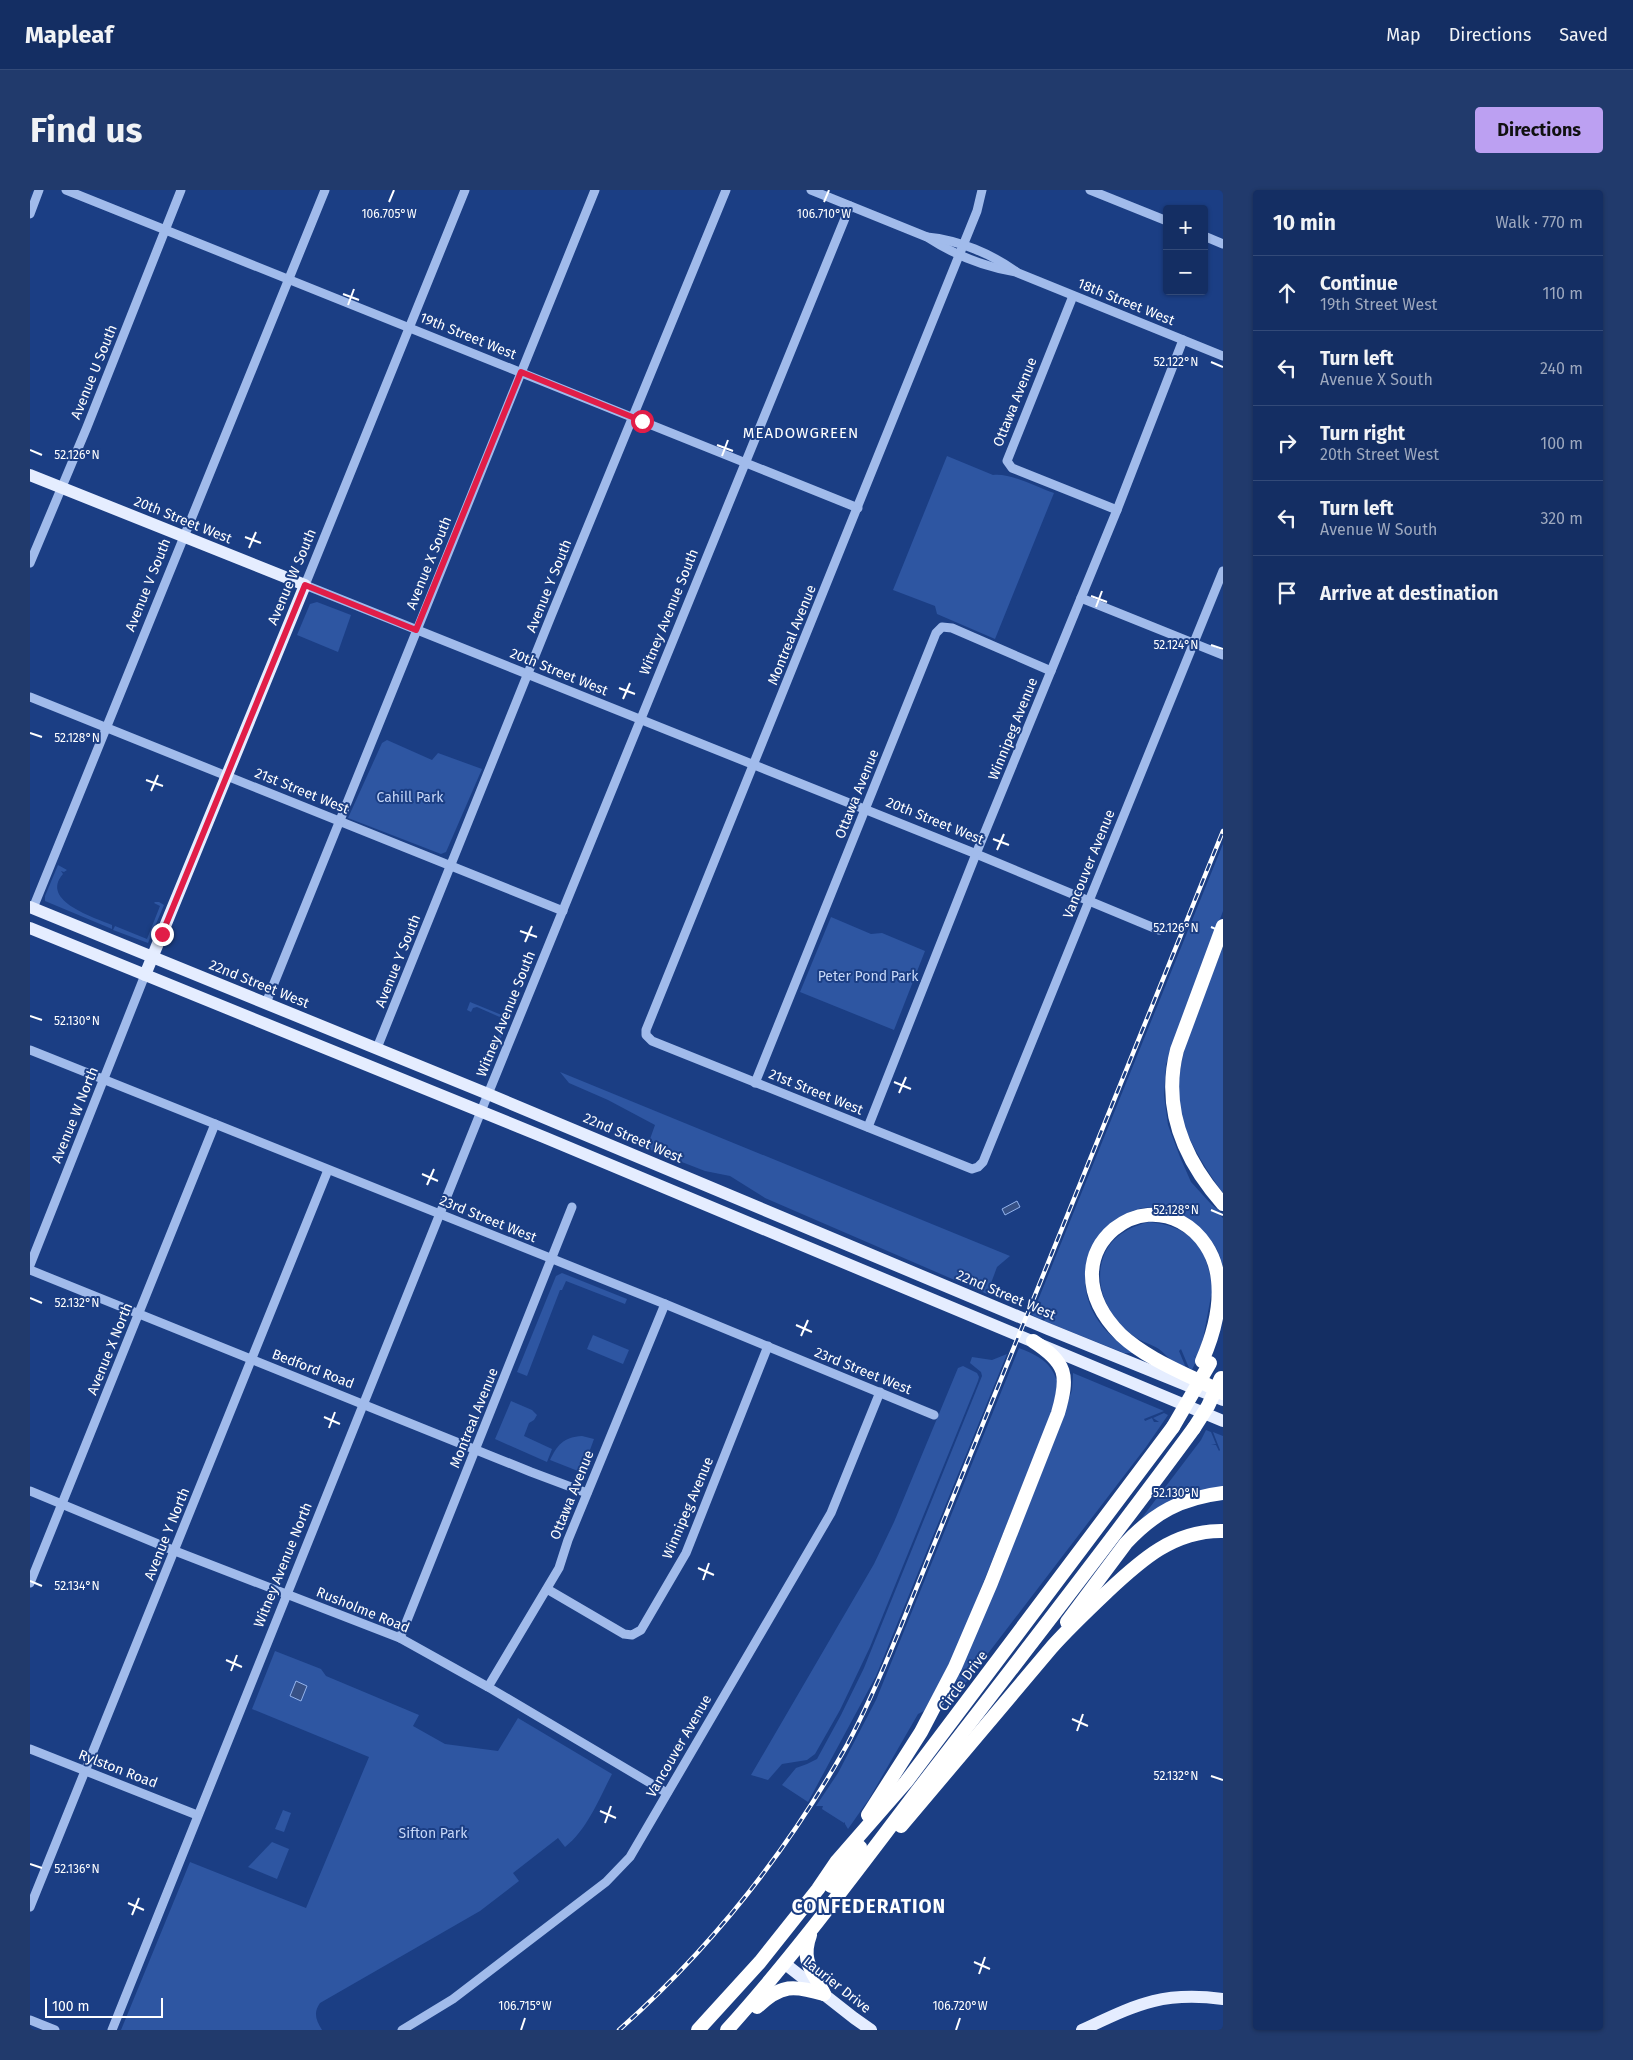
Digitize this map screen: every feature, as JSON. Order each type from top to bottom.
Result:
[{"type":"highway","points":[[1223,926],[1177,1050],[1173,1065],[1172,1092],[1179,1134],[1198,1171],[1223,1204]]},
{"type":"highway","points":[[1206,1362],[1219,1302],[1217,1272],[1209,1250],[1191,1228],[1171,1218],[1143,1215],[1123,1222],[1106,1237],[1094,1257],[1093,1286],[1102,1311],[1115,1329],[1130,1342],[1157,1359],[1223,1393]]},
{"type":"highway","name":"Circle Drive","points":[[698,2030],[765,1956],[818,1889],[837,1861],[906,1782],[1173,1427],[1223,1330]]},
{"type":"highway","points":[[837,1861],[921,1732],[955,1667],[991,1583],[1058,1413],[1064,1390],[1064,1373],[1050,1352],[1033,1341]]},
{"type":"highway","points":[[727,2030],[818,1920],[1126,1522],[1194,1428],[1208,1406],[1222,1376]]},
{"type":"highway","points":[[1052,1646],[1075,1610],[1136,1532],[1162,1512],[1180,1502],[1223,1493]]},
{"type":"highway","points":[[855,1872],[899,1829],[1052,1646],[1146,1556],[1174,1540],[1186,1536],[1223,1531]]},
{"type":"highway","points":[[784,1963],[785,1946],[899,1797],[906,1782]]},
{"type":"highway","points":[[818,1920],[809,1936],[805,1954],[810,1970],[824,1994]]},
{"type":"highway","points":[[709,2019],[758,1977],[774,1966],[784,1963]]},
{"type":"highway","points":[[731,2030],[766,1998],[782,1989],[799,1987],[824,1994]]},
{"type":"main road","name":"20th Street West","points":[[30,475],[305,585]]},
{"type":"main road","name":"Avenue W South","points":[[145,975],[305,585]]},
{"type":"main road","name":"22nd Street West","points":[[31,907],[377,1048],[1223,1400]]},
{"type":"main road","points":[[30,928],[481,1112],[1223,1421]]},
{"type":"main road","name":"Laurier Drive","points":[[784,1963],[872,2030]]},
{"type":"main road","points":[[1082,2030],[1140,2004],[1163,1998],[1187,1996],[1223,1999]]},
{"type":"street","points":[[30,214],[39,190]]},
{"type":"street","name":"19th Street West","points":[[66,190],[858,508]]},
{"type":"street","name":"Avenue U South","points":[[30,563],[62,488],[181,190]]},
{"type":"street","name":"Avenue V South","points":[[31,907],[324,190]]},
{"type":"street","name":"Avenue W South","points":[[305,585],[465,190]]},
{"type":"street","name":"Avenue X South","points":[[266,1003],[596,190]]},
{"type":"street","name":"Avenue Y South","points":[[377,1048],[726,190]]},
{"type":"street","points":[[811,190],[850,206]]},
{"type":"street","name":"Montreal Avenue","points":[[646,1035],[646,1030],[962,250],[980,203],[982,190]]},
{"type":"street","points":[[1090,190],[1163,219]]},
{"type":"street","name":"18th Street West","points":[[850,206],[927,236],[944,248],[962,250],[999,270],[1018,273],[1223,356]]},
{"type":"street","name":"Witney Avenue South","points":[[481,1112],[850,206]]},
{"type":"street","points":[[1208,238],[1223,244]]},
{"type":"street","name":"Ottawa Avenue","points":[[1073,296],[1007,462],[1012,468],[1117,510]]},
{"type":"street","name":"Winnipeg Avenue","points":[[868,1127],[976,854],[1117,510],[1183,340]]},
{"type":"street","name":"Vancouver Avenue","points":[[978,1167],[982,1162],[1223,571]]},
{"type":"street","name":"20th Street West","points":[[305,585],[976,854],[1160,930]]},
{"type":"street","points":[[1080,598],[1223,655]]},
{"type":"street","name":"Ottawa Avenue","points":[[755,1083],[936,633],[942,627],[952,628],[1051,671]]},
{"type":"street","name":"21st Street West","points":[[30,697],[563,911]]},
{"type":"street","name":"Avenue W North","points":[[30,1264],[145,975]]},
{"type":"street","name":"21st Street West","points":[[646,1035],[652,1041],[755,1083],[972,1169],[978,1167]]},
{"type":"street","name":"23rd Street West","points":[[30,1050],[665,1304],[934,1415]]},
{"type":"street","name":"Witney Avenue North","points":[[112,2030],[481,1112]]},
{"type":"street","name":"Avenue X North","points":[[30,1583],[215,1124]]},
{"type":"street","name":"Avenue Y North","points":[[30,1907],[328,1170]]},
{"type":"street","name":"Montreal Avenue","points":[[400,1638],[572,1207]]},
{"type":"street","name":"Bedford Road","points":[[30,1270],[587,1493]]},
{"type":"street","name":"Ottawa Avenue","points":[[488,1687],[559,1568],[587,1493],[665,1304]]},
{"type":"street","name":"Winnipeg Avenue","points":[[546,1588],[624,1634],[632,1635],[641,1630],[686,1553],[768,1346]]},
{"type":"street","name":"Vancouver Avenue","points":[[402,2030],[453,1999],[606,1882],[630,1857],[831,1513],[880,1392]]},
{"type":"street","name":"Rusholme Road","points":[[30,1492],[175,1551],[400,1638],[488,1687],[667,1794]]},
{"type":"street","name":"Rylston Road","points":[[30,1749],[197,1815]]},
{"type":"street","points":[[30,2020],[55,2030]]},
{"type":"green space","points":[[947,456],[993,475],[1016,478],[1054,493],[995,639],[937,614],[935,606],[893,590]]},
{"type":"green space","points":[[317,602],[351,615],[338,652],[297,635],[310,604]]},
{"type":"green space","name":"Cahill Park","points":[[387,740],[432,760],[438,753],[482,769],[446,852],[441,854],[348,818],[382,743]]},
{"type":"green space","points":[[1223,844],[1223,911],[1166,1064],[1164,1095],[1168,1125],[1191,1182],[1223,1214],[1220,1215],[1223,1218],[1223,1269],[1217,1250],[1206,1235],[1196,1225],[1171,1210],[1147,1207],[1124,1215],[1105,1230],[1091,1250],[1085,1275],[1089,1301],[1103,1327],[1134,1353],[1124,1353],[1044,1321],[1045,1318],[1040,1319],[1032,1315]]},
{"type":"green space","points":[[58,865],[67,870],[61,871],[63,874],[58,884],[58,892],[64,900],[83,913],[112,925],[112,929],[45,901],[45,896]]},
{"type":"green space","points":[[155,902],[164,905],[148,943],[113,930],[115,926],[147,939],[160,906]]},
{"type":"green space","name":"Peter Pond Park","points":[[831,917],[871,934],[882,933],[925,951],[894,1030],[800,992]]},
{"type":"green space","points":[[1223,947],[1223,1193],[1206,1168],[1183,1123],[1179,1102],[1179,1080],[1189,1034]]},
{"type":"green space","points":[[470,1002],[509,1018],[499,1043],[496,1042],[504,1020],[477,1007],[473,1008],[471,1012],[467,1010]]},
{"type":"green space","points":[[560,1072],[1010,1256],[997,1267],[987,1294],[765,1198],[730,1176],[705,1171],[638,1145],[650,1139],[655,1125],[608,1100],[569,1083]]},
{"type":"green space","points":[[1149,1222],[1178,1229],[1189,1236],[1197,1244],[1208,1265],[1213,1294],[1197,1358],[1193,1355],[1197,1359],[1192,1370],[1189,1368],[1181,1349],[1179,1351],[1186,1368],[1172,1360],[1159,1349],[1138,1339],[1126,1330],[1111,1312],[1102,1291],[1100,1269],[1110,1244],[1128,1230]]},
{"type":"green space","points":[[562,1273],[627,1299],[625,1304],[566,1281],[562,1290],[560,1290],[527,1376],[517,1372],[556,1276]]},
{"type":"green space","points":[[593,1335],[629,1350],[623,1364],[587,1349]]},
{"type":"green space","points":[[1019,1348],[1041,1359],[1050,1367],[1056,1379],[1060,1378],[1051,1414],[953,1658],[924,1711],[918,1714],[869,1799],[848,1829],[845,1822],[822,1809],[823,1806],[816,1806],[838,1773],[876,1700]]},
{"type":"green space","points":[[1007,1354],[876,1676],[808,1802],[782,1785],[796,1768],[817,1759],[864,1668],[982,1376],[981,1372],[970,1363],[972,1357],[992,1360]]},
{"type":"green space","points":[[963,1366],[977,1373],[978,1381],[870,1647],[840,1710],[815,1754],[807,1760],[782,1764],[768,1780],[751,1775],[874,1564],[894,1522],[958,1368]]},
{"type":"green space","points":[[1073,1373],[1164,1411],[1144,1419],[1145,1421],[1152,1418],[1154,1422],[1159,1422],[1153,1418],[1164,1413],[1168,1415],[1146,1447],[944,1711],[1063,1416],[1072,1390]]},
{"type":"green space","points":[[511,1401],[532,1410],[537,1415],[529,1423],[524,1436],[552,1449],[547,1462],[495,1439]]},
{"type":"green space","points":[[1206,1430],[1211,1432],[1216,1444],[1211,1445],[1216,1445],[1219,1451],[1213,1432],[1223,1436],[1223,1487],[1183,1495],[1141,1519],[1201,1440]]},
{"type":"green space","points":[[582,1436],[594,1439],[583,1469],[578,1471],[550,1460],[555,1450],[566,1440]]},
{"type":"green space","name":"Sifton Park","points":[[275,1651],[321,1669],[326,1676],[419,1715],[413,1726],[445,1744],[498,1751],[518,1718],[612,1774],[586,1823],[573,1840],[565,1847],[558,1838],[513,1873],[519,1881],[480,1911],[320,2003],[316,2016],[322,2030],[121,2030],[190,1862],[306,1908],[369,1757],[252,1709]]},
{"type":"green space","points":[[283,1810],[291,1813],[284,1832],[275,1829]]},
{"type":"green space","points":[[272,1842],[289,1849],[277,1879],[248,1867]]},
{"type":"shaded area","points":[[1017,1201],[1020,1207],[1005,1215],[1002,1209]]},
{"type":"shaded area","points":[[296,1681],[307,1686],[301,1701],[290,1696]]},
{"type":"railway","points":[[619,2030],[685,1966],[745,1897],[799,1823],[847,1745],[899,1631],[1223,831]]},
{"type":"district","name":"MEADOWGREEN","points":[[801,433]]},
{"type":"district","name":"CONFEDERATION","points":[[869,1906]]},
{"type":"route","points":[[162,934],[305,585],[416,630],[521,372],[642,421]]}]
